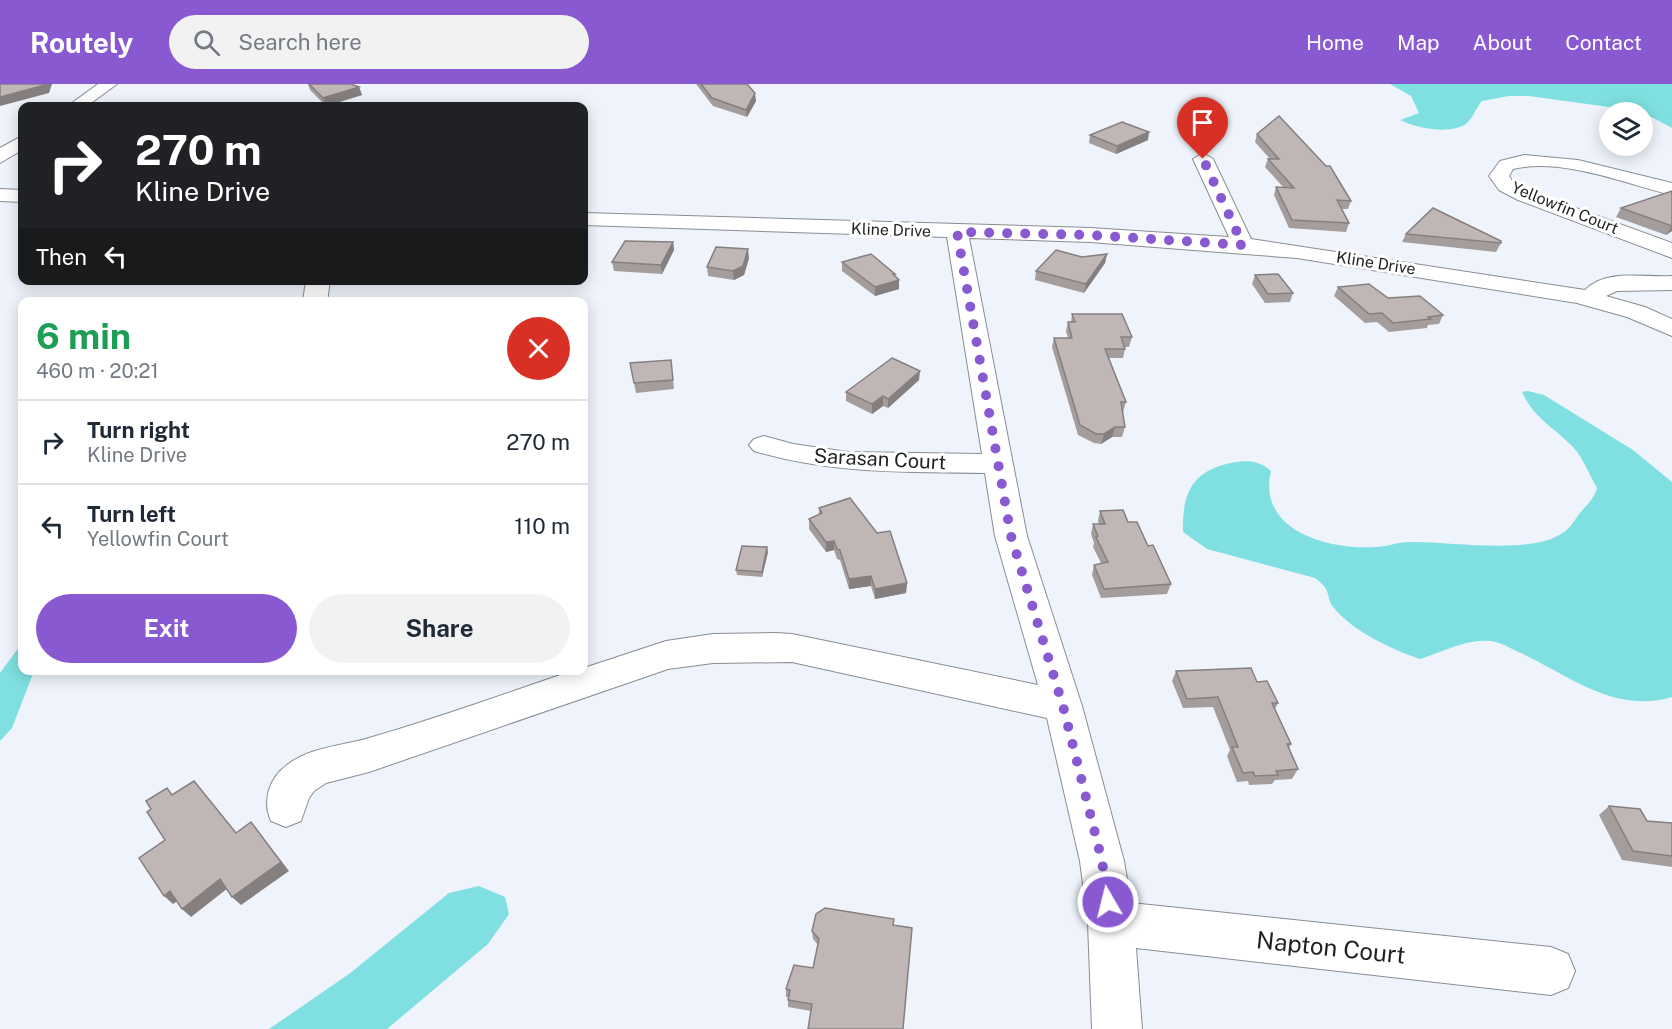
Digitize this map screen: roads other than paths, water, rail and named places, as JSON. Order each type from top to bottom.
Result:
[{"type":"street","points":[[82,102],[109,84]]},
{"type":"street","points":[[0,158],[18,145]]},
{"type":"street","points":[[1203,159],[1243,245]]},
{"type":"street","name":"Yellowfin Court","points":[[1672,189],[1552,161],[1511,162],[1499,171],[1500,180],[1506,186],[1526,196],[1672,251]]},
{"type":"street","points":[[0,195],[18,196]]},
{"type":"street","name":"Kline Drive","points":[[588,219],[1090,235],[1243,245],[1326,255],[1591,298],[1636,312],[1672,328]]},
{"type":"street","points":[[957,232],[1011,536],[1063,706],[1102,861],[1111,923],[1117,1029]]},
{"type":"street","points":[[1591,298],[1595,292],[1607,286],[1672,283]]},
{"type":"street","name":"Sarasan Court","points":[[764,445],[798,455],[830,460],[997,464]]},
{"type":"street","points":[[286,808],[289,791],[300,778],[316,768],[369,755],[666,655],[708,647],[750,645],[792,648],[1063,706]]},
{"type":"street","name":"Napton Court","points":[[1111,923],[1551,971]]},
{"type":"water","points":[[1390,84],[1672,84],[1672,128],[1653,118],[1653,102],[1599,102],[1599,106],[1529,96],[1509,96],[1482,101],[1466,124],[1451,129],[1433,129],[1415,126],[1400,120],[1419,113],[1411,96]]},
{"type":"water","points":[[1528,391],[1544,395],[1633,450],[1672,482],[1672,697],[1651,701],[1631,701],[1612,697],[1575,682],[1496,642],[1467,643],[1420,659],[1385,645],[1352,625],[1334,608],[1327,590],[1315,578],[1207,549],[1183,532],[1187,495],[1198,478],[1218,467],[1248,461],[1262,465],[1271,471],[1269,491],[1275,508],[1285,522],[1317,540],[1336,545],[1374,547],[1427,542],[1490,546],[1532,544],[1550,539],[1568,528],[1592,499],[1597,488],[1577,451],[1527,402],[1522,392]]},
{"type":"water","points":[[18,648],[18,675],[32,675],[12,728],[0,741],[0,673]]},
{"type":"water","points":[[479,886],[505,897],[509,914],[488,944],[387,1029],[269,1029],[349,974],[449,893]]}]
